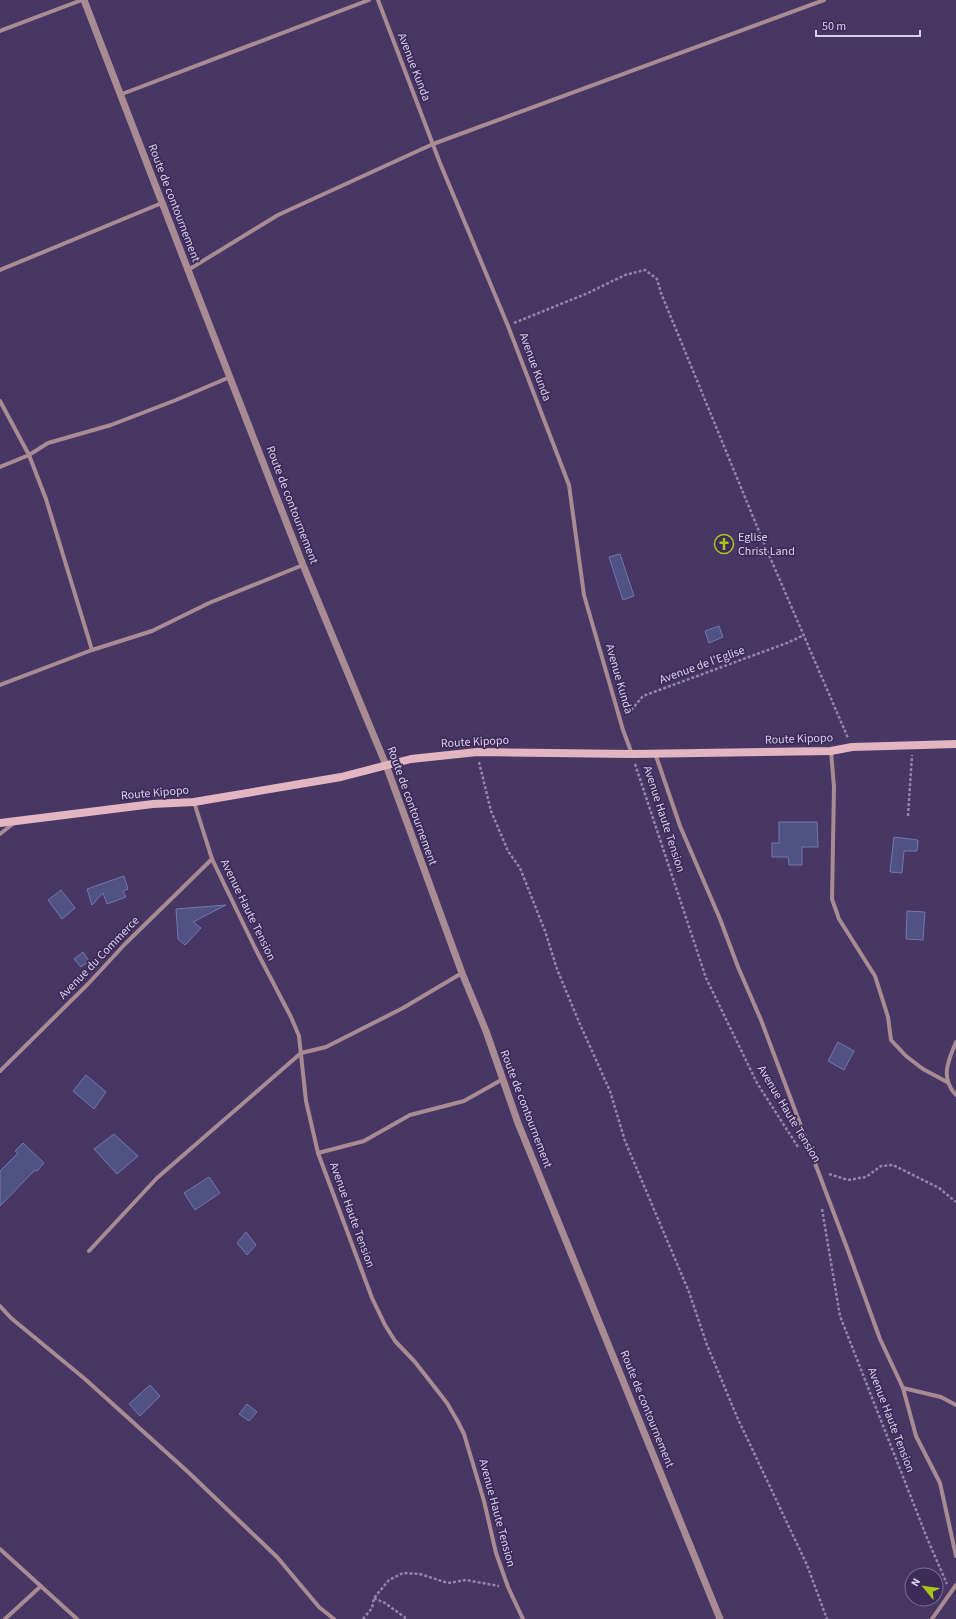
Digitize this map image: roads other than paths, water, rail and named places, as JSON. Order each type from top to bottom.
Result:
[{"type":"main road","name":"Route Kipopo","points":[[0,823],[153,804],[194,802],[341,777],[411,759],[477,752],[632,754],[831,751],[852,747],[956,744]]},
{"type":"street","points":[[0,31],[83,0]]},
{"type":"street","name":"Route de contournement","points":[[83,0],[122,94],[162,203],[303,564],[386,765],[462,973],[486,1031],[518,1123],[720,1619]]},
{"type":"street","points":[[122,94],[369,0]]},
{"type":"street","name":"Avenue Kunda","points":[[378,0],[433,144],[508,326],[569,485],[584,595],[623,730],[632,754]]},
{"type":"street","points":[[188,270],[278,216],[433,144],[824,0]]},
{"type":"street","points":[[0,270],[162,203]]},
{"type":"street","points":[[0,467],[29,455],[48,443],[111,425],[176,400],[230,376]]},
{"type":"street","points":[[0,401],[29,455],[46,499],[92,650]]},
{"type":"street","points":[[0,685],[92,650],[152,631],[209,603],[303,564]]},
{"type":"street","points":[[831,751],[834,787],[832,899],[839,919],[875,976],[888,1018],[892,1040],[906,1056],[924,1069],[947,1082]]},
{"type":"street","points":[[655,753],[680,826],[761,1020],[880,1339],[903,1388],[916,1436],[940,1483],[956,1556]]},
{"type":"street","name":"Avenue Haute Tension","points":[[194,802],[212,859],[255,948],[294,1023],[299,1036],[307,1107],[318,1153],[372,1298],[382,1320],[395,1341],[415,1362],[450,1408],[464,1434],[484,1501],[496,1553],[508,1587],[523,1619]]},
{"type":"street","points":[[0,834],[16,822]]},
{"type":"street","name":"Avenue du Commerce","points":[[0,1071],[88,984],[125,944],[212,859]]},
{"type":"street","points":[[89,1251],[157,1178],[301,1053],[326,1047],[403,1008],[462,973]]},
{"type":"street","points":[[956,1042],[946,1065],[947,1082],[956,1095]]},
{"type":"street","points":[[318,1153],[364,1141],[410,1115],[464,1101],[503,1079]]},
{"type":"street","points":[[0,1306],[11,1318],[85,1380],[187,1471],[277,1557],[319,1607],[334,1619]]},
{"type":"street","points":[[903,1388],[941,1397],[956,1404]]},
{"type":"street","points":[[0,1549],[77,1619]]},
{"type":"street","points":[[932,1619],[956,1585]]},
{"type":"street","points":[[5,1619],[41,1586]]},
{"type":"place","name":"Eglise Christ Land","points":[[724,544]]}]
